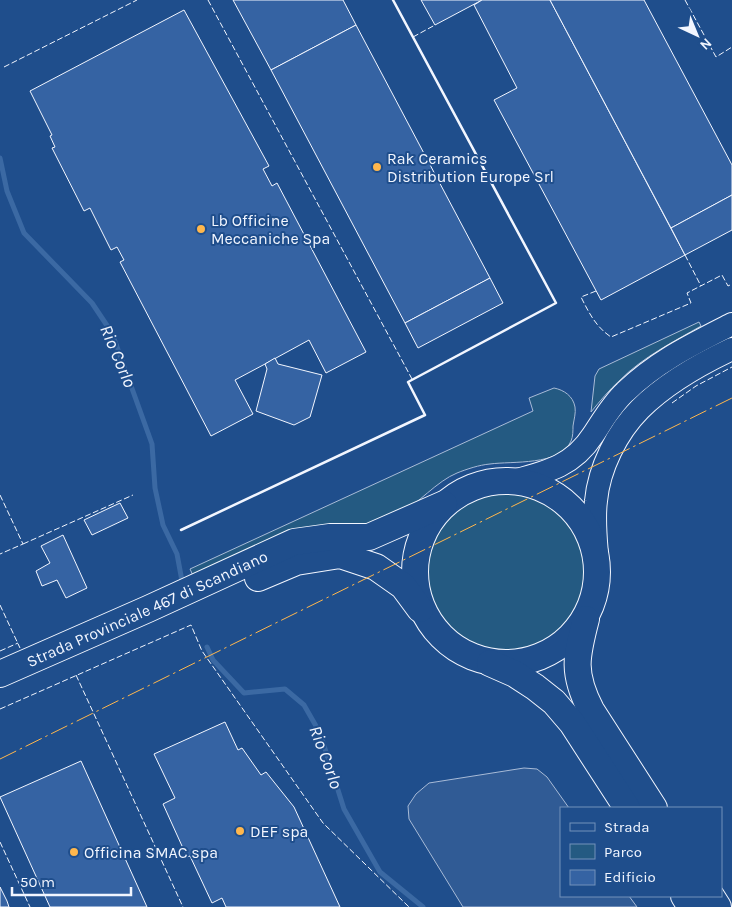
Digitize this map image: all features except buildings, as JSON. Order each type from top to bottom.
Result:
[{"type":"highway","points":[[295,552],[330,537],[369,537],[448,502],[473,487],[494,481],[513,481],[537,486],[561,499],[579,517],[592,542],[598,569],[596,589],[587,614],[577,654],[578,676],[582,694],[653,807]]},
{"type":"highway","points":[[430,621],[420,600],[416,580],[418,550],[429,523],[448,502]]},
{"type":"highway","points":[[295,552],[340,555],[376,567],[403,586],[446,640],[467,654],[486,660],[496,662],[529,660],[553,650],[574,632],[587,614]]},
{"type":"highway","name":"Strada Provinciale 467 di Scandiano","points":[[0,674],[148,609],[295,552]]},
{"type":"highway","name":"Strada Provinciale 467 di Scandiano","points":[[0,690],[295,552]]},
{"type":"highway","points":[[486,660],[535,686],[554,702],[572,723],[626,807]]},
{"type":"main road","points":[[513,481],[548,472],[572,459],[584,447],[610,408],[646,373],[676,352],[732,324]]},
{"type":"main road","points":[[598,569],[596,501],[604,465],[621,434],[640,409],[669,385],[732,349]]},
{"type":"green space","points":[[699,322],[701,326],[638,364],[608,392],[591,412],[595,376],[599,369]]},
{"type":"green space","points":[[554,388],[565,392],[570,397],[575,409],[572,439],[566,449],[557,455],[535,461],[477,466],[465,470],[442,481],[398,515],[195,580],[190,569],[533,411],[529,398]]},
{"type":"green space","points":[[513,491],[543,500],[562,514],[572,526],[579,540],[584,555],[584,587],[579,602],[572,616],[562,628],[550,638],[528,648],[513,651],[497,651],[482,648],[460,638],[438,616],[426,587],[425,563],[428,548],[438,526],[460,504],[489,492]]},
{"type":"shaded area","points":[[524,768],[537,769],[547,777],[568,807],[560,807],[560,897],[630,897],[637,907],[463,907],[409,819],[408,806],[416,794],[429,783]]},
{"type":"waterway","name":"Rio Corlo","points":[[0,158],[7,191],[24,233],[92,303],[112,333],[152,444],[155,488],[163,525],[177,554],[182,581]]},
{"type":"waterway","name":"Rio Corlo","points":[[207,647],[213,660],[244,693],[285,689],[304,705],[320,733],[344,809],[380,872],[423,907]]},
{"type":"fence","points":[[4,67],[137,0]]},
{"type":"fence","points":[[208,0],[412,379]]},
{"type":"fence","points":[[685,0],[716,57],[732,47]]},
{"type":"fence","points":[[413,37],[435,25]]},
{"type":"fence","points":[[685,255],[701,286]]},
{"type":"fence","points":[[596,291],[581,297],[597,324],[611,337],[691,303],[687,293],[722,275],[728,286],[732,284]]},
{"type":"fence","points":[[672,403],[696,386],[732,367]]},
{"type":"fence","points":[[0,495],[23,544],[0,554]]},
{"type":"fence","points":[[23,544],[133,495]]},
{"type":"fence","points":[[0,605],[20,648]]},
{"type":"fence","points":[[0,709],[191,625],[202,651],[323,823],[409,907]]},
{"type":"fence","points":[[0,651],[18,643]]},
{"type":"fence","points":[[76,675],[183,907]]},
{"type":"fence","points":[[0,842],[30,907]]},
{"type":"wall","points":[[181,530],[425,415],[408,382],[556,303],[393,0]]},
{"type":"power","points":[[0,759],[732,398]]},
{"type":"place","name":"Rak Ceramics Distribution Europe Srl","points":[[377,167]]},
{"type":"place","name":"Lb Officine Meccaniche Spa","points":[[201,229]]},
{"type":"place","name":"DEF spa","points":[[240,831]]},
{"type":"place","name":"Officina SMAC spa","points":[[74,852]]}]
